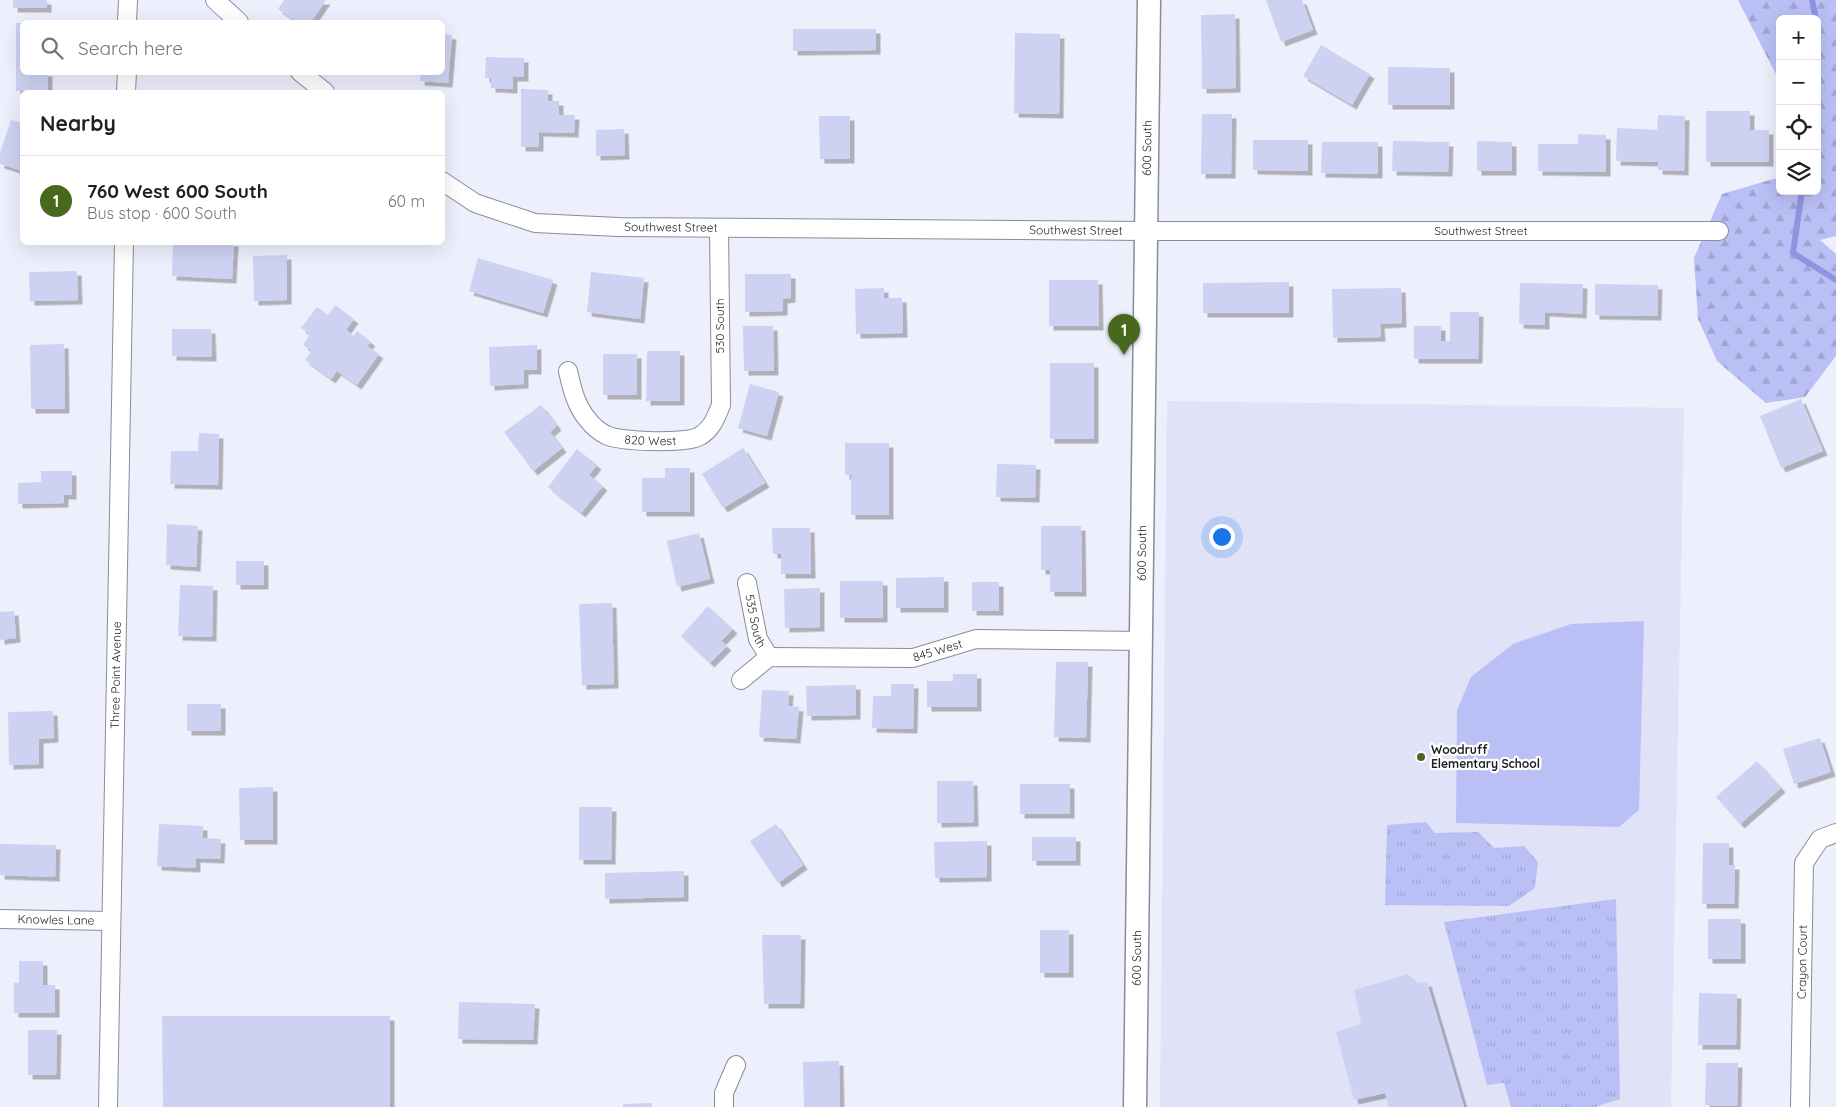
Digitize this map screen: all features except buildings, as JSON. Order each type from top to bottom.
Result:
[{"type":"street","points":[[128,0],[128,20]]},
{"type":"street","points":[[215,0],[237,20]]},
{"type":"street","name":"600 South","points":[[1135,1107],[1149,0]]},
{"type":"street","points":[[126,90],[127,75]]},
{"type":"street","points":[[304,75],[322,90]]},
{"type":"street","name":"Southwest Street","points":[[445,183],[475,203],[535,223],[618,227],[1146,231],[1719,231]]},
{"type":"street","name":"530 South","points":[[714,424],[720,405],[719,228]]},
{"type":"street","name":"Three Point Avenue","points":[[108,1107],[124,245]]},
{"type":"street","name":"820 West","points":[[568,371],[575,400],[588,420],[606,435],[622,440],[682,440],[700,437],[714,424]]},
{"type":"street","name":"535 South","points":[[747,583],[758,639],[769,657]]},
{"type":"street","name":"845 West","points":[[769,657],[913,658],[976,639],[1142,641]]},
{"type":"street","points":[[741,680],[769,657]]},
{"type":"street","name":"Crayon Court","points":[[1800,1107],[1804,863],[1820,839],[1836,833]]},
{"type":"street","name":"Knowles Lane","points":[[0,919],[111,921]]},
{"type":"street","points":[[724,1107],[724,1093],[736,1065]]},
{"type":"shaded area","name":"Woodruff Elementary School","points":[[1167,401],[1684,408],[1671,1107],[1160,1107]]},
{"type":"green space","points":[[1738,0],[1836,0],[1836,236],[1820,240],[1836,254],[1836,356],[1805,397],[1766,403],[1717,361],[1698,319],[1694,258],[1722,194],[1776,178],[1776,195],[1821,195],[1821,15],[1776,15],[1776,74]]},
{"type":"green space","points":[[1644,621],[1639,810],[1619,827],[1456,823],[1457,710],[1471,677],[1513,644],[1571,624]]},
{"type":"green space","points":[[1426,822],[1435,833],[1478,832],[1494,848],[1524,846],[1538,862],[1535,888],[1509,906],[1385,905],[1387,825]]},
{"type":"green space","points":[[1616,899],[1620,1099],[1595,1107],[1511,1107],[1504,1083],[1487,1085],[1444,922]]},
{"type":"waterway","points":[[1812,0],[1815,15]]},
{"type":"waterway","points":[[1801,195],[1793,253],[1836,280]]},
{"type":"place","name":"760 West 600 South","points":[[1124,355]]},
{"type":"place","name":"Woodruff Elementary School","points":[[1421,757]]}]
